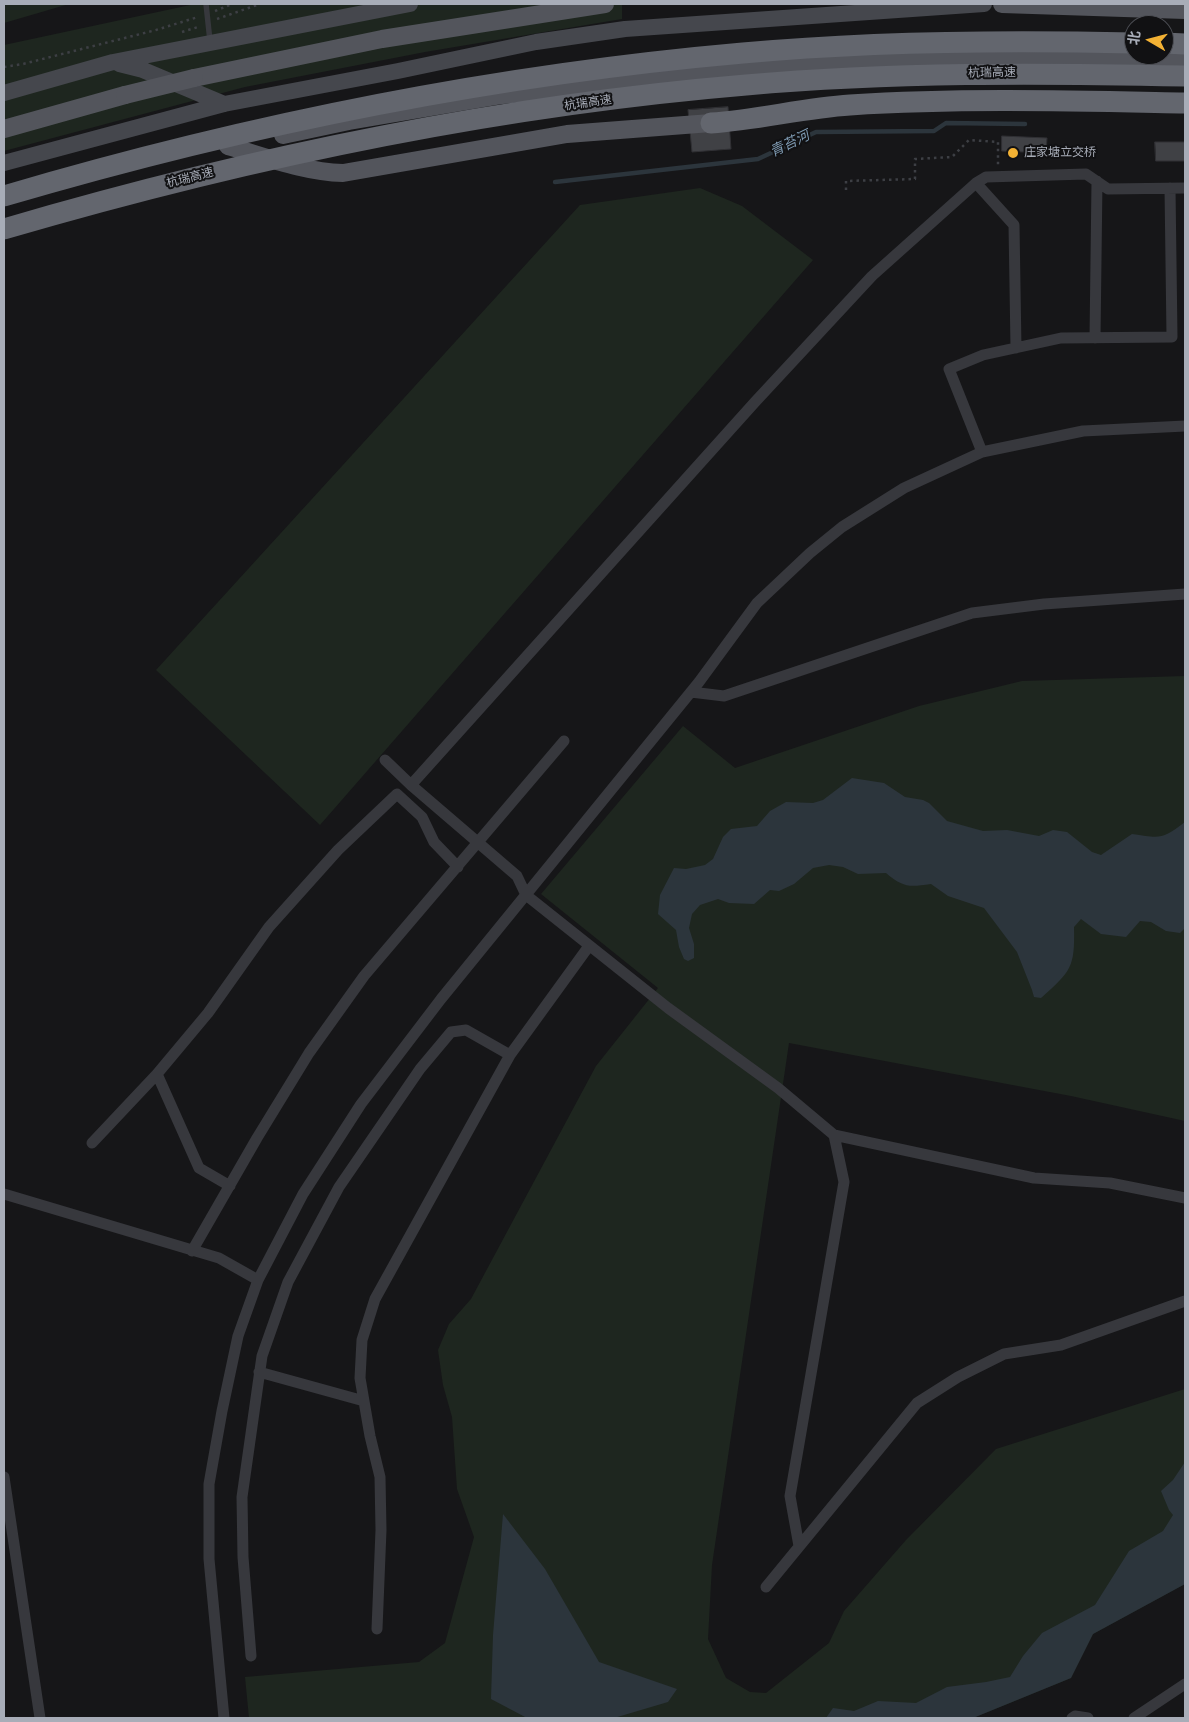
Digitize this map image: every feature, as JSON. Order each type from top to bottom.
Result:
[{"type":"highway","points":[[4,196],[127,161],[304,119],[476,87],[617,66],[744,53],[875,44],[1004,41],[1124,42]]},
{"type":"highway","name":"杭瑞高速","points":[[4,229],[144,190],[329,147],[481,119],[621,98],[747,85],[885,76],[1023,73],[1185,76]]},
{"type":"highway","points":[[711,123],[850,105],[1043,101],[1185,103]]},
{"type":"main road","points":[[4,93],[113,62],[410,4]]},
{"type":"main road","points":[[5,128],[194,78],[382,39],[605,4]]},
{"type":"main road","points":[[4,163],[224,104],[398,71],[536,42],[625,29],[984,4]]},
{"type":"main road","points":[[1002,4],[1185,10]]},
{"type":"main road","points":[[4,204],[228,146],[502,95],[774,67],[955,57],[1185,59]]},
{"type":"main road","points":[[113,62],[143,70],[224,104]]},
{"type":"main road","points":[[228,146],[303,168],[326,172],[343,172],[568,134],[711,123]]},
{"type":"street","points":[[411,785],[755,402],[872,276],[976,183],[986,177],[1086,174],[1108,189],[1185,188]]},
{"type":"street","points":[[1095,338],[1097,181]]},
{"type":"street","points":[[976,183],[1014,225],[1016,348]]},
{"type":"street","points":[[982,452],[949,369],[983,355],[1061,338],[1172,337],[1170,188]]},
{"type":"street","points":[[224,1718],[209,1559],[209,1484],[238,1336],[258,1280],[302,1194],[362,1104],[441,999],[691,692],[757,603],[810,553],[842,527],[904,488],[982,452],[1083,431],[1185,426]]},
{"type":"street","points":[[691,692],[724,696],[972,613],[1044,604],[1185,594]]},
{"type":"street","points":[[192,1250],[309,1053],[364,976],[564,741]]},
{"type":"street","points":[[385,760],[411,785],[517,876],[526,895],[668,1008],[778,1088],[834,1135],[1034,1178],[1110,1183],[1185,1198]]},
{"type":"street","points":[[92,1143],[157,1074],[208,1013],[269,927],[338,850],[397,794],[422,817],[434,842],[458,867]]},
{"type":"street","points":[[377,1629],[381,1530],[380,1478],[360,1378],[362,1340],[375,1299],[510,1055],[589,946]]},
{"type":"street","points":[[251,1656],[243,1557],[242,1497],[262,1356],[288,1282],[340,1187],[420,1069],[451,1032],[466,1030],[510,1055]]},
{"type":"street","points":[[157,1074],[198,1168],[230,1186]]},
{"type":"street","points":[[799,1546],[790,1496],[844,1182],[834,1135]]},
{"type":"street","points":[[4,1194],[219,1258],[258,1280]]},
{"type":"street","points":[[766,1587],[916,1403],[1004,1354],[1061,1345],[1185,1301]]},
{"type":"street","points":[[260,1372],[364,1400]]},
{"type":"street","points":[[4,1477],[40,1718]]},
{"type":"street","points":[[1134,1718],[1185,1684]]},
{"type":"street","points":[[1072,1718],[1075,1716],[1088,1718]]},
{"type":"lane","points":[[206,4],[210,43]]},
{"type":"path","points":[[4,68],[156,30],[232,4]]},
{"type":"path","points":[[846,190],[846,181],[915,179],[915,159],[952,157],[969,140],[998,142],[997,177]]},
{"type":"shaded area","points":[[4,4],[69,4],[4,23]]},
{"type":"shaded area","points":[[195,4],[622,4],[622,19],[425,52],[245,87],[4,151],[4,45]]},
{"type":"shaded area","points":[[700,188],[742,206],[813,260],[320,825],[156,670],[580,205]]},
{"type":"shaded area","points":[[1185,676],[1185,1121],[1071,1096],[789,1043],[712,1565],[708,1639],[726,1678],[750,1692],[766,1693],[829,1643],[844,1611],[906,1540],[996,1449],[1185,1389],[1185,1584],[1093,1634],[1071,1678],[973,1718],[249,1718],[245,1677],[419,1662],[445,1643],[474,1537],[457,1489],[452,1417],[443,1385],[438,1350],[449,1324],[471,1299],[596,1066],[658,988],[541,894],[683,726],[735,768],[919,706],[1022,681]]},
{"type":"shaded area","points":[[852,778],[884,783],[905,797],[923,800],[929,803],[947,821],[983,831],[1007,830],[1039,836],[1053,830],[1067,832],[1092,852],[1101,855],[1132,834],[1155,837],[1166,835],[1185,822],[1185,928],[1180,933],[1166,931],[1151,922],[1140,921],[1126,937],[1101,934],[1081,919],[1074,927],[1073,952],[1069,968],[1059,981],[1041,998],[1034,997],[1017,952],[984,908],[948,896],[931,884],[907,885],[902,884],[886,873],[858,874],[843,867],[829,865],[813,868],[794,884],[779,891],[770,890],[754,904],[729,903],[718,899],[700,905],[692,914],[689,928],[694,944],[694,958],[688,961],[684,959],[679,947],[676,930],[658,914],[660,895],[674,868],[686,869],[705,865],[713,859],[723,837],[731,829],[757,826],[770,811],[786,802],[813,803],[823,800]]},
{"type":"shaded area","points":[[1185,1462],[1185,1584],[1093,1634],[1071,1678],[973,1718],[826,1718],[833,1708],[854,1711],[878,1701],[916,1703],[947,1687],[1010,1677],[1023,1656],[1042,1633],[1095,1605],[1129,1551],[1163,1531],[1173,1515],[1161,1491],[1173,1480]]},
{"type":"shaded area","points":[[503,1514],[545,1569],[599,1662],[677,1689],[668,1702],[614,1718],[527,1718],[491,1699],[493,1635]]},
{"type":"building","points":[[728,107],[731,149],[692,152],[688,110]]},
{"type":"building","points":[[1002,136],[1047,138],[1046,153],[1002,151]]},
{"type":"building","points":[[1155,142],[1185,142],[1185,161],[1156,161]]},
{"type":"waterway","name":"青苔河","points":[[555,182],[758,159],[816,132],[934,131],[946,123],[1025,124]]},
{"type":"place","name":"庄家塘立交桥","points":[[1013,153]]}]
